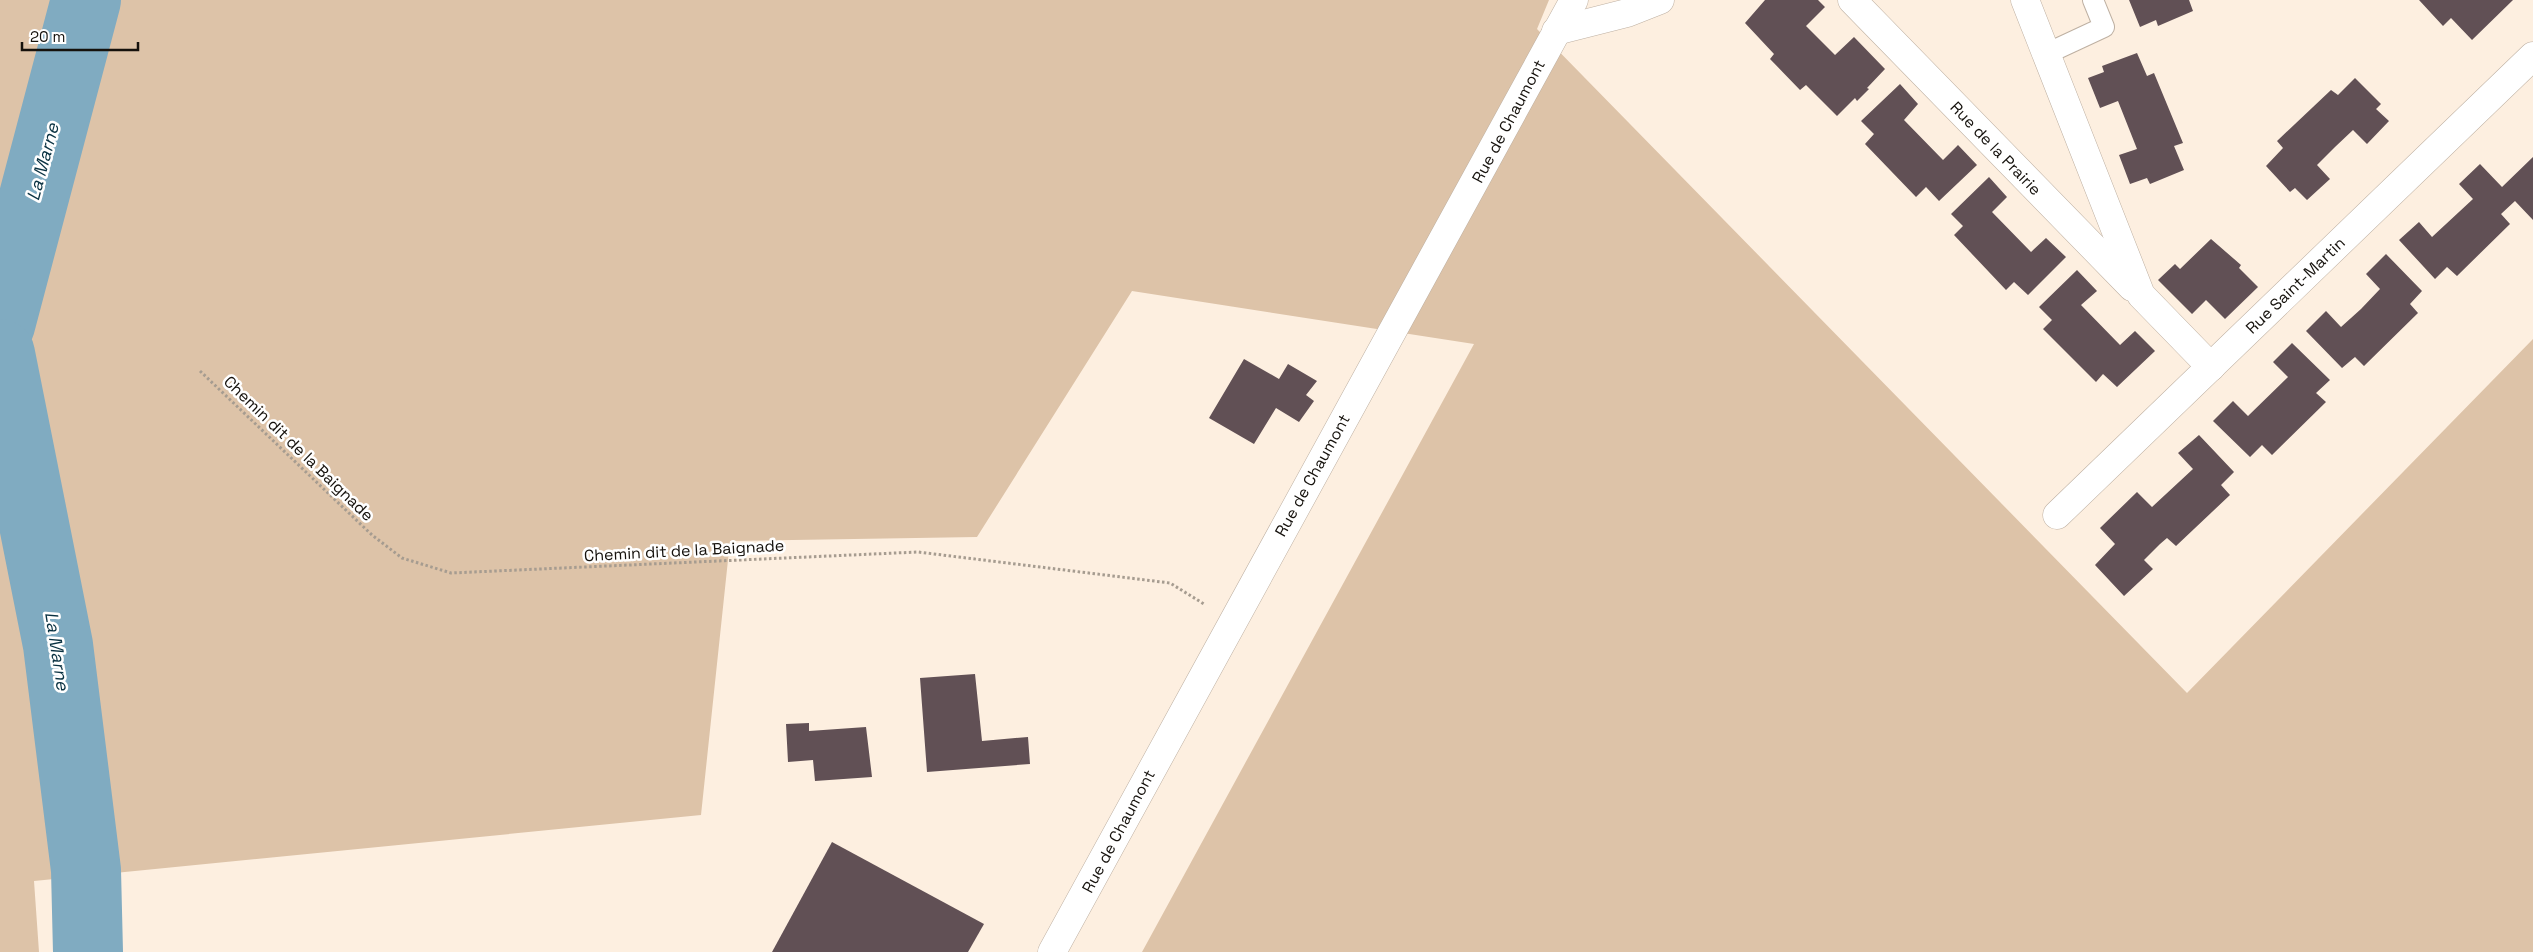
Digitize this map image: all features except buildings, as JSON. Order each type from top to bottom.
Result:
[{"type":"street","name":"Rue de Chaumont","points":[[1052,952],[1574,0]]},
{"type":"street","points":[[1556,31],[1627,14],[1660,0]]},
{"type":"street","name":"Rue de la Prairie","points":[[1852,0],[2211,367]]},
{"type":"street","name":"Rue de la Prairie","points":[[2025,0],[2141,295]]},
{"type":"street","name":"Rue Saint-Martin","points":[[2057,514],[2533,56]]},
{"type":"lane","points":[[2046,54],[2104,27],[2093,0]]},
{"type":"path","name":"Chemin dit de la Baignade","points":[[200,371],[372,535],[402,558],[451,573],[918,552],[1170,583],[1232,621]]},
{"type":"shaded area","points":[[0,0],[1549,0],[1537,29],[2187,693],[2533,339],[2533,952],[1142,952],[1474,344],[1132,291],[977,537],[730,541],[701,815],[34,881],[39,952],[0,952]]},
{"type":"waterway","name":"La Marne","points":[[0,325],[86,0]]},
{"type":"waterway","name":"La Marne","points":[[0,354],[58,645],[86,870],[88,952]]}]
